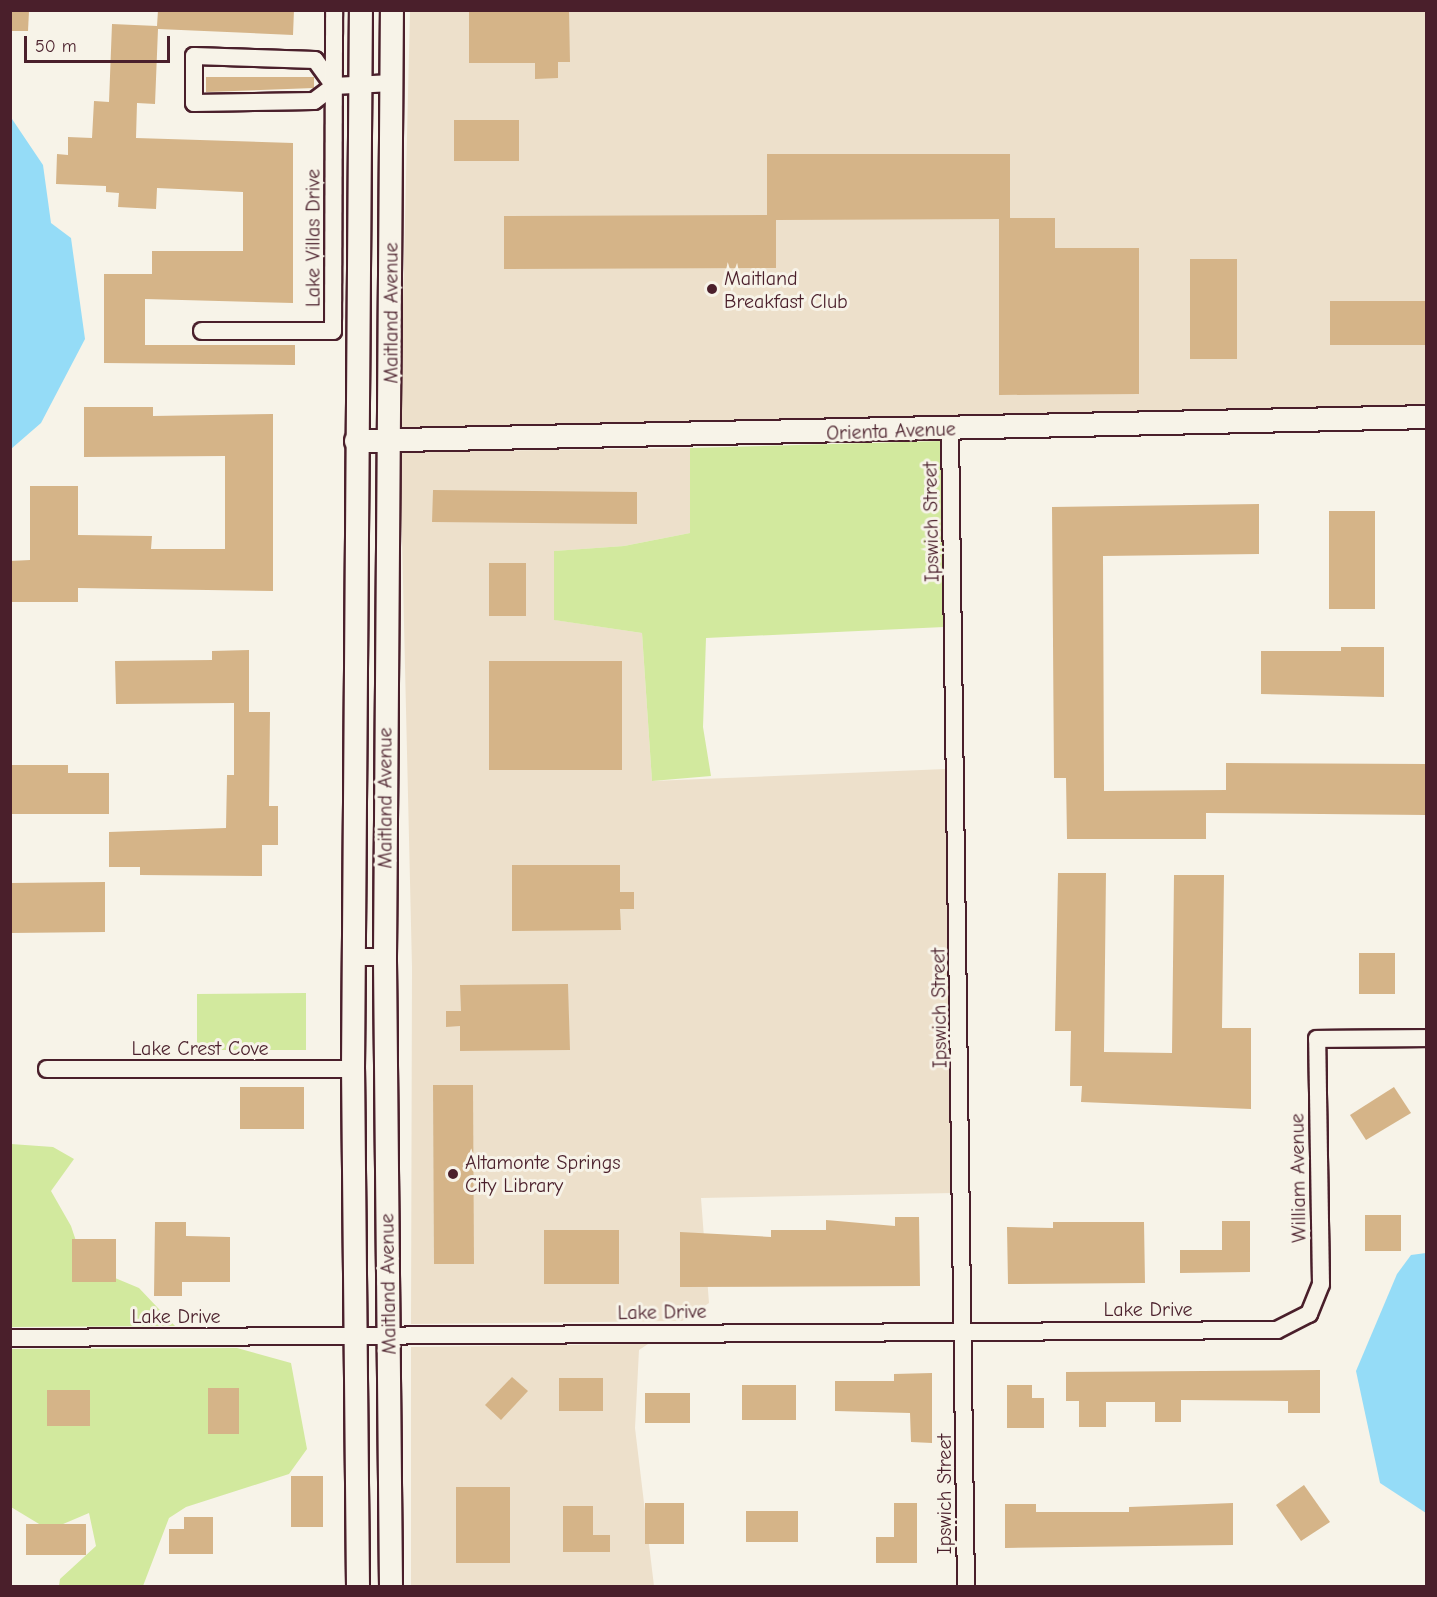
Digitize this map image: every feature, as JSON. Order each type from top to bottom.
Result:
[{"type":"main road","name":"Maitland Avenue","points":[[357,1587],[353,957],[361,10]]},
{"type":"main road","name":"Maitland Avenue","points":[[391,1587],[385,957],[392,10]]},
{"type":"main road","name":"Orienta Avenue","points":[[356,441],[950,430],[1426,417]]},
{"type":"street","name":"Lake Villas Drive","points":[[202,331],[333,331],[334,10]]},
{"type":"street","points":[[334,86],[315,60],[194,56],[194,103],[314,101],[334,86],[392,83]]},
{"type":"street","name":"Ipswich Street","points":[[950,430],[965,1329],[966,1587]]},
{"type":"street","points":[[353,957],[385,957]]},
{"type":"street","name":"William Avenue","points":[[1309,1314],[1321,1284],[1317,1039],[1426,1038]]},
{"type":"street","name":"Lake Crest Cove","points":[[47,1069],[353,1069]]},
{"type":"street","name":"Lake Drive","points":[[10,1338],[965,1329],[1277,1330],[1309,1314]]},
{"type":"shaded area","points":[[410,11],[1426,11],[1426,406],[400,429]]},
{"type":"shaded area","points":[[690,448],[690,533],[624,546],[555,551],[555,620],[642,633],[652,781],[946,769],[953,1193],[701,1198],[709,1303],[682,1321],[411,1324],[412,967],[400,452]]},
{"type":"shaded area","points":[[648,1344],[639,1350],[635,1428],[654,1586],[411,1586],[411,1347]]},
{"type":"green space","points":[[941,441],[944,627],[706,638],[703,727],[711,776],[652,781],[642,633],[554,620],[554,551],[624,546],[690,533],[690,448]]},
{"type":"green space","points":[[306,993],[306,1050],[197,1050],[197,994]]},
{"type":"green space","points":[[11,1144],[53,1147],[74,1159],[51,1191],[71,1226],[84,1265],[139,1288],[175,1326],[11,1327]]},
{"type":"green space","points":[[237,1348],[291,1363],[307,1449],[289,1474],[186,1507],[169,1518],[143,1586],[59,1586],[60,1579],[96,1546],[89,1513],[49,1530],[11,1507],[11,1349]]},
{"type":"water","points":[[10,116],[43,165],[51,223],[71,238],[85,339],[41,423],[11,449]]},
{"type":"water","points":[[1426,1253],[1426,1513],[1380,1483],[1356,1371],[1397,1274],[1411,1255]]},
{"type":"building","points":[[158,10],[294,10],[293,35],[158,29],[155,104],[137,103],[136,138],[293,143],[293,303],[145,299],[145,345],[295,345],[295,365],[104,363],[104,274],[152,274],[152,251],[243,251],[243,192],[157,188],[156,209],[118,207],[119,193],[106,192],[106,186],[56,184],[57,154],[68,155],[68,137],[92,138],[94,101],[109,102],[112,24],[157,26]]},
{"type":"building","points":[[469,10],[569,10],[570,62],[558,62],[558,78],[535,79],[535,63],[469,63]]},
{"type":"building","points":[[10,11],[29,11],[28,31],[10,31]]},
{"type":"building","points":[[206,77],[314,77],[314,88],[206,92]]},
{"type":"building","points":[[454,120],[519,120],[519,161],[454,161]]},
{"type":"building","points":[[767,154],[1010,154],[1010,218],[1055,218],[1055,248],[1139,248],[1139,394],[999,395],[999,219],[776,220],[776,268],[504,269],[504,216],[767,215]]},
{"type":"building","points":[[1190,259],[1237,259],[1237,359],[1190,359]]},
{"type":"building","points":[[1330,301],[1426,301],[1426,345],[1330,345]]},
{"type":"building","points":[[84,407],[153,407],[153,416],[273,414],[273,591],[78,588],[78,602],[10,602],[10,561],[30,560],[30,486],[78,486],[78,535],[152,536],[151,549],[225,549],[225,456],[84,457]]},
{"type":"building","points":[[433,490],[637,492],[637,524],[432,522]]},
{"type":"building","points":[[1259,504],[1259,554],[1103,556],[1104,791],[1226,790],[1226,763],[1426,764],[1426,815],[1206,813],[1206,839],[1067,839],[1066,778],[1054,778],[1052,507]]},
{"type":"building","points":[[1329,511],[1375,511],[1375,609],[1329,609]]},
{"type":"building","points":[[489,563],[526,563],[526,616],[489,616]]},
{"type":"building","points":[[1341,647],[1384,647],[1384,697],[1261,694],[1261,651],[1341,651]]},
{"type":"building","points":[[249,650],[249,712],[270,712],[269,806],[278,806],[278,845],[262,845],[262,876],[140,875],[140,867],[109,867],[109,832],[226,828],[227,775],[234,775],[234,703],[116,704],[115,661],[212,660],[212,651]]},
{"type":"building","points":[[489,661],[622,661],[622,770],[489,770]]},
{"type":"building","points":[[10,765],[68,765],[68,773],[109,773],[109,814],[10,814]]},
{"type":"building","points":[[512,865],[620,865],[620,892],[634,892],[634,909],[620,909],[621,930],[512,931]]},
{"type":"building","points":[[1058,873],[1106,873],[1104,1052],[1172,1053],[1174,875],[1224,875],[1222,1028],[1251,1028],[1251,1109],[1081,1102],[1082,1086],[1070,1086],[1071,1031],[1055,1031]]},
{"type":"building","points":[[105,882],[105,932],[10,933],[10,883]]},
{"type":"building","points":[[1359,953],[1395,953],[1395,994],[1359,994]]},
{"type":"building","points":[[568,984],[570,1050],[460,1051],[460,1026],[446,1027],[446,1011],[461,1011],[460,985]]},
{"type":"building","name":"Altamonte Springs City Library","points":[[433,1085],[473,1085],[474,1264],[434,1264]]},
{"type":"building","points":[[240,1087],[304,1087],[304,1129],[240,1129]]},
{"type":"building","points":[[1394,1087],[1411,1113],[1366,1140],[1350,1115]]},
{"type":"building","points":[[1365,1215],[1401,1215],[1401,1251],[1365,1251]]},
{"type":"building","points":[[895,1217],[919,1217],[920,1286],[680,1287],[680,1232],[771,1237],[771,1230],[826,1230],[826,1220],[895,1226]]},
{"type":"building","points":[[1222,1221],[1250,1221],[1250,1272],[1180,1273],[1180,1250],[1222,1250]]},
{"type":"building","points":[[155,1222],[186,1222],[186,1236],[230,1237],[230,1282],[182,1282],[182,1296],[154,1296]]},
{"type":"building","points":[[1053,1222],[1144,1222],[1145,1283],[1008,1284],[1007,1227],[1053,1228]]},
{"type":"building","points":[[544,1230],[619,1230],[619,1284],[544,1284]]},
{"type":"building","points":[[72,1239],[116,1239],[116,1282],[72,1282]]},
{"type":"building","points":[[1320,1370],[1320,1413],[1288,1413],[1288,1401],[1181,1400],[1181,1422],[1155,1422],[1155,1402],[1106,1402],[1106,1427],[1079,1427],[1079,1401],[1066,1401],[1066,1372]]},
{"type":"building","points":[[932,1373],[932,1443],[911,1442],[910,1413],[835,1411],[835,1381],[894,1381],[894,1374]]},
{"type":"building","points":[[512,1377],[528,1391],[501,1420],[485,1405]]},
{"type":"building","points":[[559,1378],[603,1378],[603,1411],[559,1411]]},
{"type":"building","points":[[742,1385],[796,1385],[796,1420],[742,1420]]},
{"type":"building","points":[[1007,1385],[1032,1385],[1032,1398],[1044,1398],[1044,1428],[1007,1428]]},
{"type":"building","points":[[208,1388],[239,1388],[239,1434],[208,1434]]},
{"type":"building","points":[[47,1390],[90,1390],[90,1426],[47,1426]]},
{"type":"building","points":[[645,1393],[690,1393],[690,1423],[645,1423]]},
{"type":"building","points":[[291,1476],[323,1476],[323,1527],[291,1527]]},
{"type":"building","points":[[1304,1485],[1330,1522],[1301,1541],[1276,1505]]},
{"type":"building","points":[[456,1487],[510,1487],[510,1563],[456,1563]]},
{"type":"building","points":[[645,1503],[684,1503],[684,1544],[645,1544]]},
{"type":"building","points":[[894,1503],[917,1503],[917,1563],[876,1563],[876,1537],[894,1537]]},
{"type":"building","points":[[1233,1503],[1233,1545],[1005,1548],[1005,1504],[1036,1504],[1036,1512],[1129,1512],[1129,1507]]},
{"type":"building","points":[[563,1506],[593,1506],[593,1535],[610,1535],[610,1552],[563,1552]]},
{"type":"building","points":[[746,1511],[798,1511],[798,1542],[746,1542]]},
{"type":"building","points":[[184,1517],[213,1517],[213,1554],[169,1554],[169,1529],[184,1529]]},
{"type":"building","points":[[26,1524],[86,1524],[86,1555],[26,1555]]},
{"type":"place","name":"Maitland Breakfast Club","points":[[712,289]]},
{"type":"place","name":"Altamonte Springs City Library","points":[[453,1174]]}]
